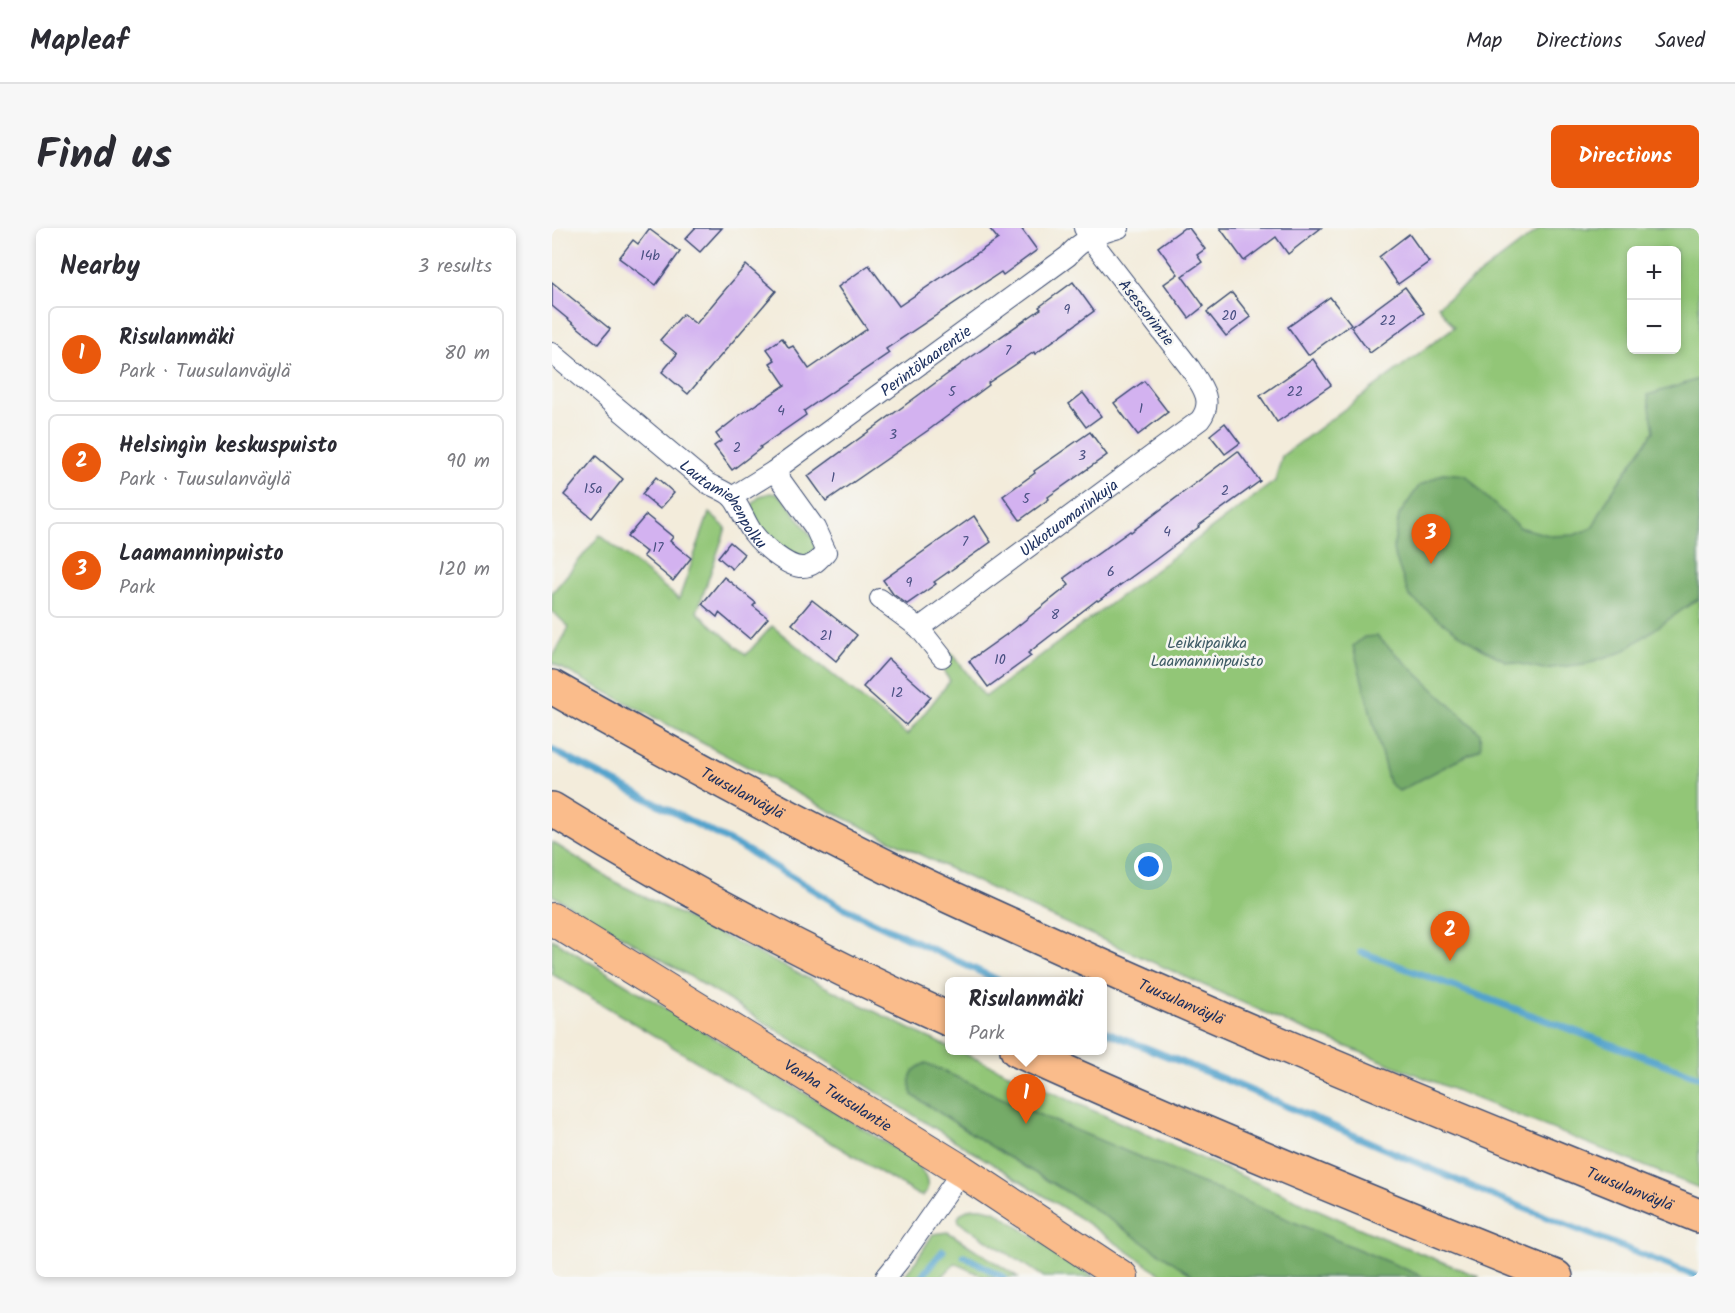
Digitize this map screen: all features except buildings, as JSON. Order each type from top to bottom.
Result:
[{"type":"highway","name":"Tuusulanväylä","points":[[552,687],[670,754],[919,882],[1169,997],[1429,1107],[1699,1216]]},
{"type":"highway","points":[[552,809],[625,854],[746,921],[875,986],[945,1018]]},
{"type":"highway","points":[[1028,1055],[1132,1103],[1394,1213],[1556,1277]]},
{"type":"main road","name":"Vanha Tuusulantie","points":[[552,919],[962,1171],[1122,1277]]},
{"type":"street","name":"Perintökaarentie","points":[[732,497],[774,471],[1068,256],[1086,233],[1119,228]]},
{"type":"street","name":"Asessorintie","points":[[1086,233],[1190,368],[1207,399]]},
{"type":"street","name":"Lautamiehenpolku","points":[[552,353],[706,483],[732,497],[753,533],[768,549],[796,566],[816,563],[826,552],[822,541],[774,471]]},
{"type":"street","name":"Ukkotuomarinkuja","points":[[919,628],[1200,420],[1205,414],[1207,399]]},
{"type":"street","points":[[880,599],[919,628],[942,657]]},
{"type":"street","points":[[886,1277],[962,1171]]},
{"type":"green space","name":"Leikkipaikka Laamanninpuisto","points":[[1541,228],[1699,228],[1699,1188],[1290,1024],[1021,903],[832,812],[552,663],[569,627],[552,611],[552,593],[600,535],[679,599],[709,513],[726,528],[697,612],[746,655],[772,626],[907,735],[950,681],[938,663],[952,653],[985,697],[1275,481],[1282,456],[1454,327],[1438,306]]},
{"type":"green space","points":[[1699,379],[1699,598],[1622,652],[1584,664],[1544,669],[1506,661],[1477,646],[1409,596],[1393,550],[1399,515],[1419,486],[1444,473],[1466,475],[1519,527],[1552,536],[1574,535],[1592,528],[1609,496],[1654,431],[1648,395]]},
{"type":"green space","points":[[770,493],[777,494],[784,499],[818,545],[810,558],[789,555],[767,536],[756,521],[752,505],[760,496]]},
{"type":"green space","points":[[1377,636],[1480,733],[1481,748],[1399,791],[1389,783],[1353,646],[1364,637]]},
{"type":"green space","points":[[552,842],[615,882],[945,1045],[945,1055],[967,1055],[1380,1237],[1480,1277],[1165,1277],[1078,1217],[696,980],[552,895]]},
{"type":"green space","points":[[552,939],[911,1158],[925,1176],[926,1192],[922,1196],[918,1195],[552,974]]},
{"type":"green space","points":[[926,1063],[1021,1107],[1424,1277],[1195,1277],[1082,1201],[1003,1154],[912,1095],[911,1075],[916,1068]]},
{"type":"green space","points":[[972,1208],[995,1211],[1094,1277],[1044,1277],[959,1222],[958,1218],[961,1213]]},
{"type":"green space","points":[[948,1232],[1018,1277],[984,1277],[955,1263],[942,1277],[903,1277],[933,1234]]},
{"type":"waterway","points":[[552,750],[743,848],[842,907],[991,977]]},
{"type":"waterway","points":[[1361,952],[1699,1077]]},
{"type":"waterway","points":[[1107,1032],[1224,1079],[1489,1194],[1698,1277]]},
{"type":"waterway","points":[[921,1277],[943,1251]]},
{"type":"waterway","points":[[964,1256],[1003,1277]]},
{"type":"place","name":"Laamanninpuisto","points":[[1431,564]]},
{"type":"place","name":"Helsingin keskuspuisto","points":[[1450,961]]},
{"type":"place","name":"Risulanmäki","points":[[1026,1124]]}]
